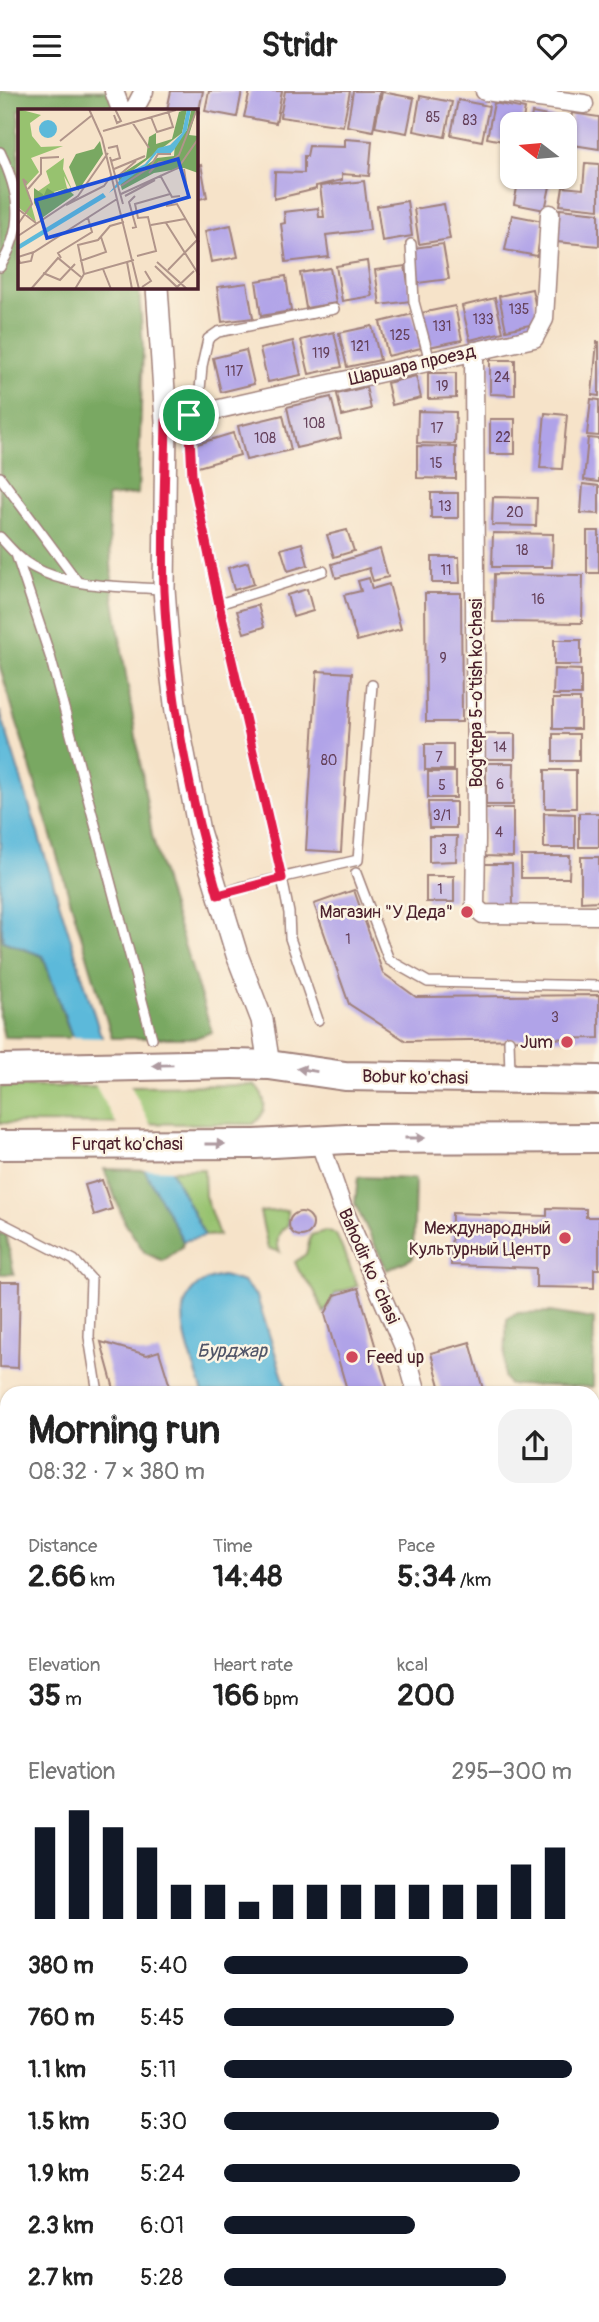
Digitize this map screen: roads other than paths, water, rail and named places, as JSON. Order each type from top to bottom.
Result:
[{"type":"main road","name":"Bobur ko'chasi","points":[[0,1069],[232,1064],[269,1065],[345,1076],[599,1080]]},
{"type":"main road","points":[[319,1140],[599,1137]]},
{"type":"main road","name":"Furqat ko'chasi","points":[[0,1145],[255,1144],[319,1140]]},
{"type":"street","points":[[114,91],[121,109]]},
{"type":"street","points":[[135,109],[144,91]]},
{"type":"street","points":[[485,91],[573,99]]},
{"type":"street","name":"Шаршара проезд","points":[[166,421],[534,338],[544,319],[550,214]]},
{"type":"street","points":[[157,289],[166,421],[164,589],[176,712],[199,831],[261,1020],[269,1065]]},
{"type":"street","name":"Bog'tepa 5-o'tish ko'chasi","points":[[474,351],[475,907],[483,914],[599,915]]},
{"type":"street","name":"Bahodir koʻchasi","points":[[319,1140],[342,1206],[404,1347],[415,1386]]},
{"type":"lane","points":[[0,152],[13,178],[18,221],[0,267]]},
{"type":"lane","points":[[411,244],[414,302],[430,361]]},
{"type":"lane","points":[[318,1020],[290,938],[289,913],[282,878],[192,475],[194,414],[208,339],[218,332],[334,309]]},
{"type":"lane","points":[[0,477],[77,581]]},
{"type":"lane","points":[[0,537],[16,554],[48,574],[77,581],[164,589]]},
{"type":"lane","points":[[16,554],[50,656],[152,1038]]},
{"type":"lane","points":[[219,604],[323,571]]},
{"type":"lane","points":[[218,895],[358,860],[372,685]]},
{"type":"lane","points":[[356,873],[389,960],[428,982],[599,986]]},
{"type":"lane","points":[[509,984],[509,996]]},
{"type":"lane","points":[[509,1039],[510,1079]]},
{"type":"lane","points":[[0,1222],[74,1260],[91,1279],[89,1337],[97,1386]]},
{"type":"water","points":[[0,711],[100,1033],[205,1236],[183,1241],[71,1034],[43,956],[3,941],[0,913]]},
{"type":"water","name":"Бурджар","points":[[222,1276],[243,1282],[257,1297],[286,1386],[201,1386],[187,1341],[184,1307],[190,1293],[202,1283]]},
{"type":"place","name":"Магазин \"У Деда\"","points":[[467,912]]},
{"type":"place","name":"Jum","points":[[567,1042]]},
{"type":"place","name":"Международный Культурный Центр","points":[[565,1238]]},
{"type":"place","name":"Feed up","points":[[352,1357]]}]
